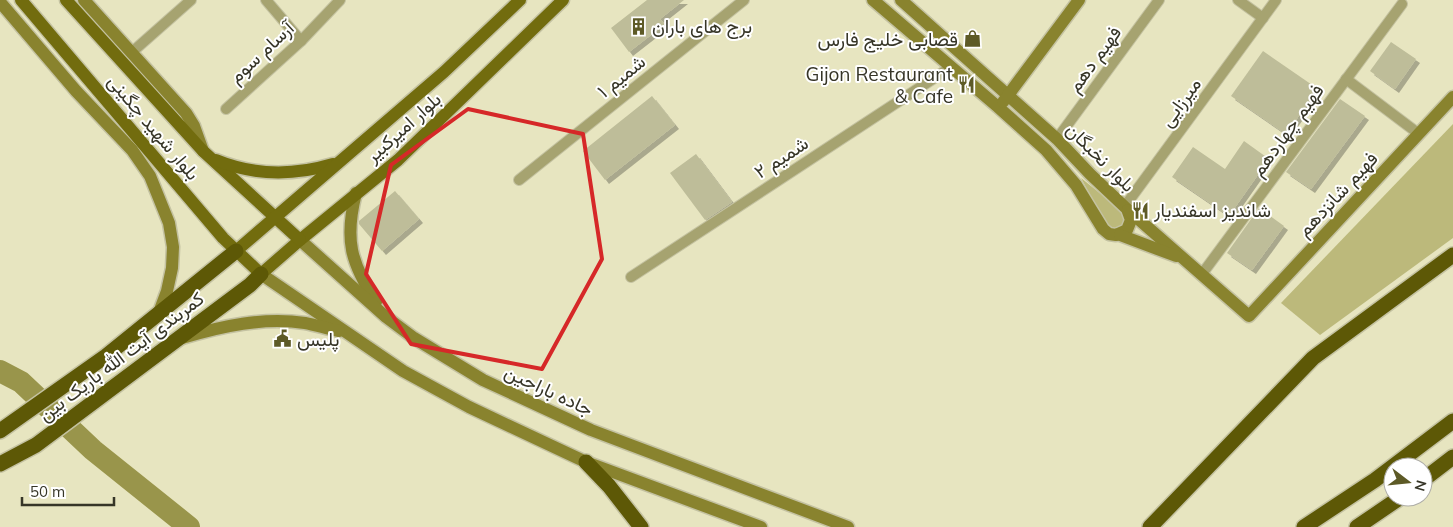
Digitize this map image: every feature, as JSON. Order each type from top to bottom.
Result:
[{"type":"highway","name":"کمربندی آیت الله باریک بین","points":[[2,430],[80,375],[157,316],[236,251]]},
{"type":"highway","points":[[1150,527],[1313,358],[1453,255]]},
{"type":"highway","name":"کمربندی آیت الله باریک بین","points":[[0,464],[36,445],[250,285],[261,274]]},
{"type":"highway","points":[[1304,527],[1375,480],[1453,421]]},
{"type":"highway","points":[[1433,472],[1453,457]]},
{"type":"highway","points":[[586,462],[609,486],[641,527]]},
{"type":"highway","points":[[1357,527],[1386,507]]},
{"type":"main road","name":"بلوار شهید چگینی","points":[[21,0],[236,251],[261,274]]},
{"type":"main road","name":"بلوار شهید چگینی","points":[[66,0],[206,153],[274,216]]},
{"type":"main road","points":[[84,0],[186,113],[206,153],[233,167],[259,173],[286,174],[312,170],[338,162]]},
{"type":"main road","name":"بلوار امیرکبیر","points":[[236,251],[274,216],[444,72],[520,0]]},
{"type":"main road","name":"بلوار امیرکبیر","points":[[261,274],[398,160],[563,0]]},
{"type":"main road","name":"بلوار نخبگان","points":[[873,0],[1046,150],[1076,185],[1103,229],[1109,234],[1120,235],[1127,230],[1131,224],[1131,216],[1126,208],[1057,139],[901,0]]},
{"type":"main road","points":[[998,107],[1079,0]]},
{"type":"main road","points":[[0,2],[76,91],[132,150],[150,176],[169,223],[173,247],[172,268],[167,291],[157,316]]},
{"type":"main road","name":"فهیم شانزدهم","points":[[1202,274],[1249,316],[1453,97]]},
{"type":"main road","points":[[356,193],[350,230],[351,249],[356,268],[364,285],[386,317]]},
{"type":"main road","points":[[1126,208],[1202,274]]},
{"type":"main road","name":"جاده باراجین","points":[[274,216],[386,317],[414,338],[483,380],[592,430],[848,527]]},
{"type":"main road","points":[[1120,235],[1187,261]]},
{"type":"main road","points":[[261,274],[402,371],[460,403],[586,462],[761,527]]},
{"type":"main road","points":[[177,340],[218,328],[261,321],[304,323],[346,333]]},
{"type":"street","points":[[131,53],[191,0]]},
{"type":"street","points":[[266,0],[300,41]]},
{"type":"street","name":"آرسام سوم","points":[[226,109],[300,41],[340,0]]},
{"type":"street","name":"شمیم ۱","points":[[519,180],[744,0]]},
{"type":"street","name":"فهیم دهم","points":[[1057,139],[1159,0]]},
{"type":"street","points":[[1238,0],[1263,18]]},
{"type":"street","name":"میرزایی","points":[[1126,208],[1276,0]]},
{"type":"street","name":"فهیم چهاردهم","points":[[1202,274],[1402,4]]},
{"type":"street","name":"شمیم ۲","points":[[631,277],[951,67]]},
{"type":"street","points":[[1346,79],[1419,134]]},
{"type":"highlighted area","points":[[468,109],[583,134],[602,259],[542,369],[411,344],[366,274],[391,165]]},
{"type":"shaded area","points":[[1453,124],[1453,238],[1320,335],[1281,303]]},
{"type":"shaded area","points":[[1081,178],[1122,211],[1125,221],[1123,226],[1115,229],[1106,225]]},
{"type":"building","name":"برج های باران","points":[[647,0],[684,0],[660,19],[665,24],[629,52],[611,28]]},
{"type":"building","points":[[1391,42],[1416,59],[1395,89],[1370,71]]},
{"type":"building","points":[[1263,51],[1318,89],[1286,134],[1231,96]]},
{"type":"building","points":[[652,96],[675,125],[605,180],[583,151]]},
{"type":"building","points":[[1340,99],[1365,116],[1311,189],[1286,172]]},
{"type":"building","points":[[1244,141],[1269,159],[1229,216],[1172,177],[1193,147],[1225,169]]},
{"type":"building","points":[[696,154],[732,202],[705,220],[670,173]]},
{"type":"building","points":[[395,191],[419,219],[382,251],[359,224],[359,221]]},
{"type":"building","points":[[1259,208],[1284,226],[1252,270],[1227,253]]},
{"type":"waterway","points":[[0,371],[21,382],[93,450],[189,527]]},
{"type":"place","name":"برج های باران","points":[[638,26]]},
{"type":"place","name":"قصابی خلیج فارس","points":[[972,39]]},
{"type":"place","name":"Gijon Restaurant & Cafe","points":[[967,85]]},
{"type":"place","name":"شاندیز اسفندیار","points":[[1140,210]]},
{"type":"place","name":"پلیس","points":[[283,339]]}]
